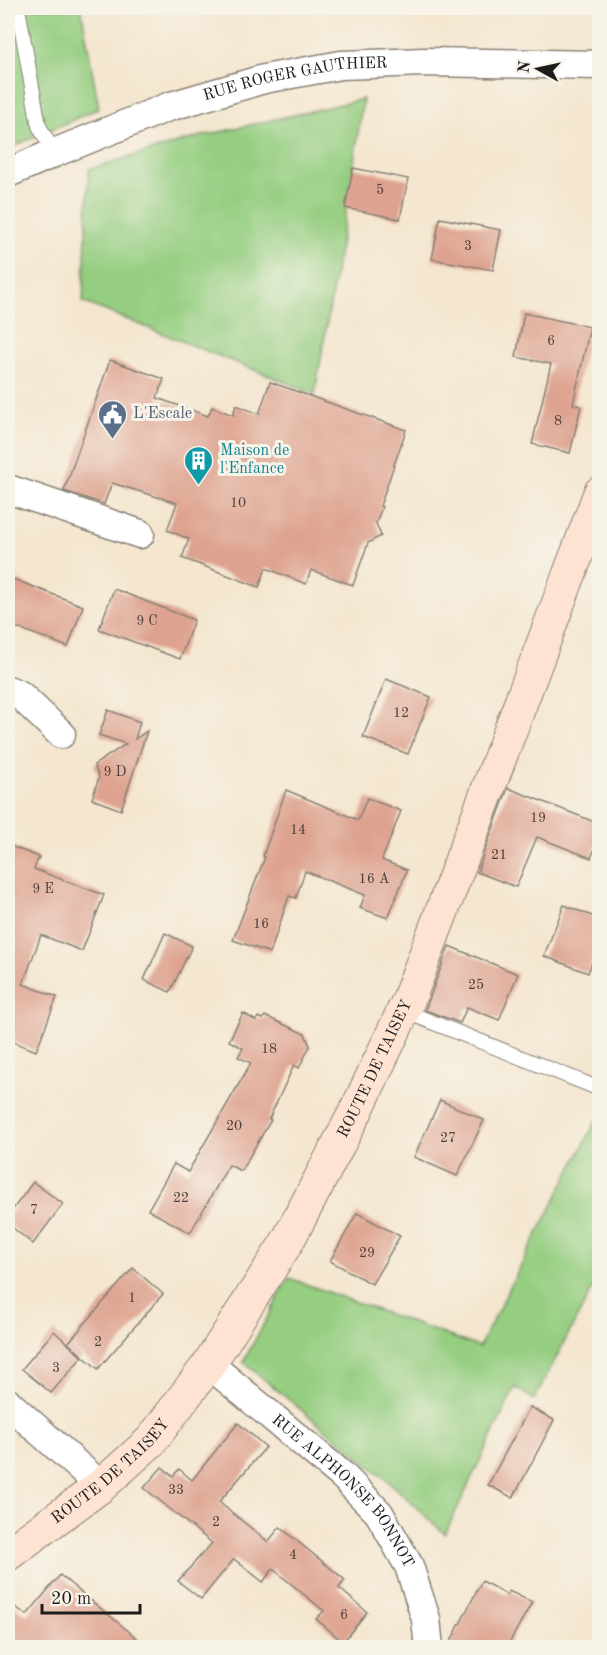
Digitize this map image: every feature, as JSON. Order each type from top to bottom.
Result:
[{"type":"street","name":"RUE ROGER GAUTHIER","points":[[8,173],[168,107],[264,79],[341,65],[425,62],[600,65]]},
{"type":"street","points":[[8,489],[140,534]]},
{"type":"street","name":"ROUTE DE TAISEY","points":[[8,1554],[101,1486],[151,1441],[209,1364],[287,1242],[357,1109],[404,1011],[600,493]]},
{"type":"street","points":[[8,690],[20,695],[61,734]]},
{"type":"street","name":"RUE ALPHONSE BONNOT","points":[[209,1364],[343,1476],[379,1513],[410,1566],[426,1619],[429,1647]]},
{"type":"street","points":[[8,1404],[101,1486]]},
{"type":"lane","points":[[18,8],[39,126],[54,153]]},
{"type":"lane","points":[[404,1011],[600,1089]]},
{"type":"green space","points":[[8,8],[81,8],[99,108],[8,149]]},
{"type":"green space","points":[[363,99],[315,394],[83,302],[89,169],[198,137]]},
{"type":"green space","points":[[596,1121],[600,1122],[599,1276],[534,1400],[515,1387],[445,1534],[388,1481],[243,1362],[289,1278],[479,1347]]},
{"type":"building","points":[[353,168],[408,179],[400,219],[345,208]]},
{"type":"building","points":[[440,218],[501,230],[493,270],[432,259]]},
{"type":"building","points":[[524,313],[590,327],[573,404],[581,406],[570,453],[532,444],[551,364],[516,357]]},
{"type":"building","name":"Maison de l'Enfance","points":[[110,360],[164,379],[157,398],[208,416],[212,407],[233,415],[236,405],[259,414],[270,382],[406,430],[380,506],[382,507],[376,523],[381,536],[368,543],[353,585],[311,570],[306,584],[266,568],[259,587],[182,558],[189,539],[167,530],[177,503],[112,483],[104,504],[64,491]]},
{"type":"building","points":[[8,577],[83,606],[68,647],[8,624]]},
{"type":"building","points":[[114,589],[194,620],[180,659],[99,629]]},
{"type":"building","points":[[386,679],[431,697],[408,754],[363,737]]},
{"type":"building","points":[[108,710],[140,722],[135,739],[147,731],[121,810],[92,799],[99,777],[94,765],[126,744],[99,735]]},
{"type":"building","points":[[508,788],[600,824],[600,836],[591,858],[537,837],[516,887],[477,872]]},
{"type":"building","points":[[286,790],[358,820],[367,798],[401,811],[382,860],[407,870],[388,918],[360,908],[365,895],[305,871],[296,898],[289,896],[270,953],[233,940],[265,857],[263,856]]},
{"type":"building","points":[[8,845],[39,857],[34,869],[104,895],[82,951],[41,935],[23,984],[57,997],[36,1051],[8,1040]]},
{"type":"building","points":[[564,905],[600,919],[600,941],[588,973],[544,956]]},
{"type":"building","points":[[165,933],[192,946],[170,992],[144,980]]},
{"type":"building","points":[[449,946],[518,974],[499,1020],[467,1007],[460,1023],[425,1010]]},
{"type":"building","points":[[243,1013],[256,1021],[258,1017],[263,1019],[265,1016],[305,1034],[310,1046],[299,1068],[294,1065],[269,1119],[271,1120],[241,1171],[229,1165],[190,1233],[148,1210],[174,1164],[188,1172],[251,1063],[238,1057],[243,1048],[229,1041]]},
{"type":"building","points":[[440,1100],[484,1120],[457,1176],[414,1157]]},
{"type":"building","points":[[33,1182],[63,1204],[33,1244],[8,1224],[8,1216]]},
{"type":"building","points":[[357,1213],[400,1236],[372,1284],[330,1261]]},
{"type":"building","points":[[133,1268],[163,1294],[98,1369],[68,1343]]},
{"type":"building","points":[[54,1331],[82,1357],[51,1393],[22,1369]]},
{"type":"building","points":[[530,1407],[554,1420],[513,1498],[488,1485]]},
{"type":"building","points":[[238,1423],[266,1447],[219,1502],[268,1542],[280,1527],[345,1580],[339,1588],[367,1612],[343,1642],[316,1619],[324,1611],[273,1569],[263,1582],[234,1559],[201,1599],[178,1581],[212,1543],[144,1488],[162,1467],[173,1476],[179,1469],[192,1480]]},
{"type":"building","points":[[60,1575],[148,1647],[8,1647],[8,1602],[27,1615]]},
{"type":"building","points":[[482,1581],[507,1595],[509,1591],[532,1602],[507,1647],[448,1647]]},
{"type":"place","name":"L'Escale","points":[[112,440]]},
{"type":"place","name":"Maison de l'Enfance","points":[[199,486]]}]
